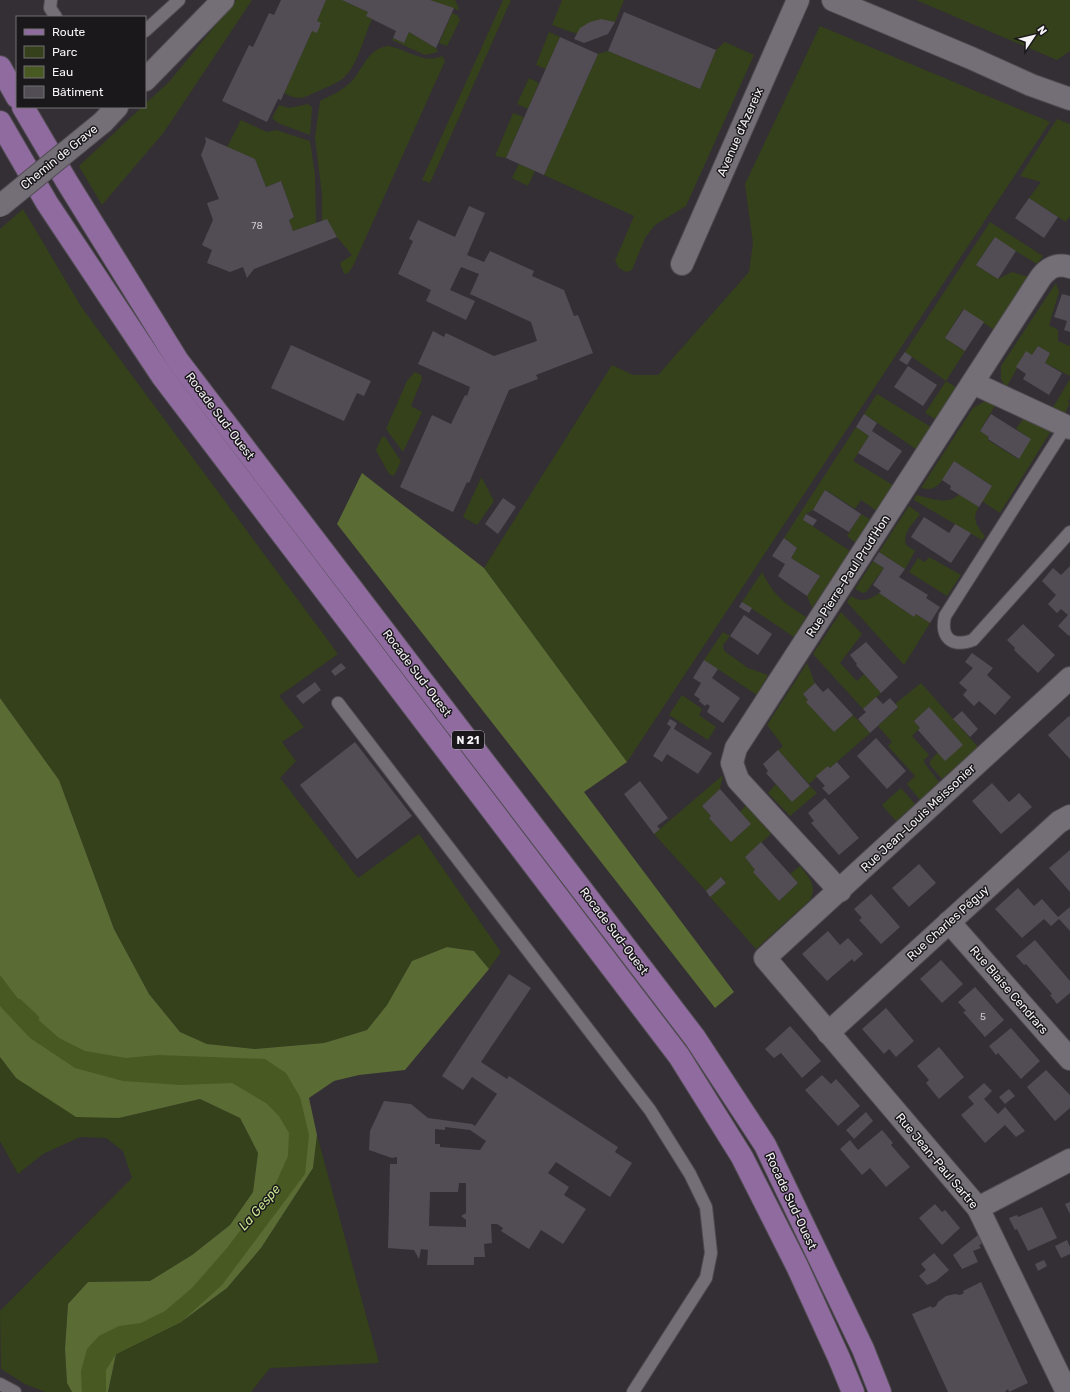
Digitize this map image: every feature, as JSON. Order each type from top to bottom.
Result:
[{"type":"main road","points":[[0,67],[16,94]]},
{"type":"main road","name":"Rocade Sud-Ouest","points":[[24,108],[67,182],[178,360],[695,1038],[765,1145],[863,1349],[880,1392]]},
{"type":"main road","name":"Rocade Sud-Ouest","points":[[0,122],[47,203],[162,376],[679,1056],[742,1157],[797,1266],[840,1358],[853,1392]]},
{"type":"street","points":[[146,79],[223,0]]},
{"type":"street","name":"Avenue d'Azereix","points":[[682,264],[798,0]]},
{"type":"street","points":[[833,0],[1031,85],[1070,99]]},
{"type":"street","name":"Chemin de Grave","points":[[0,206],[110,114]]},
{"type":"street","name":"Rue Pierre-Paul Prud'Hon","points":[[840,891],[738,780],[732,763],[736,748],[1046,272],[1058,265],[1070,267]]},
{"type":"street","points":[[973,383],[1068,427]]},
{"type":"street","name":"Rue Jean-Louis Meissonier","points":[[765,958],[840,891],[1070,678]]},
{"type":"street","name":"Rue Charles Péguy","points":[[828,1033],[1059,822],[1070,816]]},
{"type":"street","name":"Rue Blaise Cendrars","points":[[949,922],[1070,1059]]},
{"type":"street","name":"Rue Jean-Paul Sartre","points":[[765,958],[978,1208],[1067,1392]]},
{"type":"street","points":[[978,1208],[1070,1160]]},
{"type":"lane","points":[[51,0],[50,8],[55,16]]},
{"type":"lane","points":[[146,30],[179,0]]},
{"type":"lane","points":[[1068,427],[945,616],[943,626],[946,635],[950,640],[958,643],[973,640],[1070,532]]},
{"type":"lane","points":[[338,703],[650,1110],[690,1174],[706,1207],[711,1253],[706,1278],[633,1392]]},
{"type":"lane","points":[[0,1384],[15,1392]]},
{"type":"green space","points":[[236,0],[252,0],[164,132],[102,205],[79,166],[141,108],[146,108],[146,103],[169,82]]},
{"type":"green space","points":[[326,0],[342,0],[368,12],[367,16],[372,19],[360,52],[352,68],[341,80],[305,97],[294,97],[284,93]]},
{"type":"green space","points":[[430,0],[455,0],[459,9],[458,10]]},
{"type":"green space","points":[[503,0],[511,0],[430,183],[422,180]]},
{"type":"green space","points":[[562,0],[624,0],[615,22],[598,21],[589,23],[577,34],[552,25]]},
{"type":"green space","points":[[916,0],[1070,0],[1070,51],[1057,60]]},
{"type":"green space","points":[[452,13],[457,15],[460,20],[447,46],[439,43]]},
{"type":"green space","points":[[820,26],[1050,122],[627,762],[484,568],[612,365],[633,375],[658,375],[749,272],[753,243],[745,184]]},
{"type":"green space","points":[[409,32],[436,48],[438,52],[425,55],[392,40],[393,38],[404,43]]},
{"type":"green space","points":[[549,32],[560,37],[546,69],[536,65]]},
{"type":"green space","points":[[725,42],[754,55],[686,206],[655,225],[645,238],[632,270],[626,272],[619,268],[615,261],[634,216],[544,175],[598,54],[608,51],[700,89],[716,50]]},
{"type":"green space","points":[[387,46],[428,59],[442,56],[445,61],[353,266],[348,273],[344,274],[340,263],[352,255],[337,237],[327,220],[322,221],[322,195],[315,138],[320,101],[347,86],[355,78],[374,52]]},
{"type":"green space","points":[[529,78],[539,83],[528,109],[517,104]]},
{"type":"green space","points":[[308,104],[312,107],[310,135],[278,123],[272,118],[279,105],[289,108]]},
{"type":"green space","points":[[513,113],[524,117],[506,158],[495,156]]},
{"type":"green space","points":[[1057,119],[1070,124],[1070,216],[1066,222],[1029,198],[1041,182],[1020,176]]},
{"type":"green space","points":[[241,120],[267,132],[276,130],[310,141],[315,175],[316,224],[293,231],[289,220],[294,217],[281,181],[266,187],[255,159],[227,147]]},
{"type":"green space","points":[[519,164],[535,171],[528,186],[512,178]]},
{"type":"green space","points":[[23,209],[82,308],[338,654],[279,696],[304,727],[282,742],[296,761],[280,778],[358,878],[419,834],[501,952],[489,969],[474,951],[447,947],[412,961],[387,1005],[367,1030],[324,1043],[255,1049],[207,1044],[180,1032],[149,994],[114,929],[59,780],[0,698],[0,229]]},
{"type":"green space","points":[[990,222],[1043,256],[1037,264],[994,238],[976,265],[998,279],[1012,272],[1029,277],[994,330],[963,309],[945,338],[965,351],[946,381],[905,352]]},
{"type":"green space","points":[[1056,283],[1059,292],[1049,325],[1058,330],[1058,341],[1070,346],[1070,376],[1045,363],[1050,353],[1038,346],[1032,355],[1026,352],[1006,388],[1001,379],[1001,366]]},
{"type":"green space","points":[[415,372],[421,375],[422,379],[411,406],[422,412],[403,452],[386,429],[407,381]]},
{"type":"green space","points":[[1070,379],[1070,397],[1068,402],[1070,403],[1064,415],[1052,409]]},
{"type":"green space","points":[[946,381],[957,388],[935,419],[925,413]]},
{"type":"green space","points":[[877,394],[931,427],[916,449],[864,414]]},
{"type":"green space","points":[[985,401],[997,402],[980,431],[989,437],[988,440],[1018,459],[1031,439],[1016,429],[1026,415],[1053,428],[1000,513],[982,501],[992,486],[954,461],[945,477],[937,486],[928,489],[921,488],[973,408]]},
{"type":"green space","points":[[856,427],[869,436],[853,461],[893,485],[877,511],[861,500],[855,509],[826,490],[813,510],[806,514],[803,520],[850,551],[812,608],[807,596],[820,576],[791,558],[797,548],[784,538]]},
{"type":"green space","points":[[382,437],[385,437],[401,461],[394,476],[389,474],[376,450]]},
{"type":"green space","points":[[481,478],[494,501],[477,525],[463,517]]},
{"type":"green space","points":[[959,494],[979,507],[975,515],[975,519],[977,526],[985,536],[982,540],[914,500],[916,495],[939,500],[950,500]]},
{"type":"green space","points":[[909,506],[920,514],[909,529],[906,536],[906,545],[915,551],[905,569],[879,552]]},
{"type":"green space","points":[[861,514],[871,520],[856,543],[847,536]]},
{"type":"green space","points":[[929,557],[961,575],[947,596],[909,572],[918,558],[925,562]]},
{"type":"green space","points":[[873,561],[884,568],[866,592],[863,593],[855,589]]},
{"type":"green space","points":[[762,572],[780,598],[806,617],[794,637],[742,602]]},
{"type":"green space","points":[[879,593],[914,617],[916,614],[930,623],[904,665],[847,602],[851,596],[865,600]]},
{"type":"green space","points":[[841,612],[862,634],[840,663],[857,681],[864,674],[881,693],[863,709],[813,654]]},
{"type":"green space","points":[[723,632],[730,636],[723,645],[724,651],[748,668],[768,675],[757,695],[704,660]]},
{"type":"green space","points":[[807,663],[815,683],[803,694],[808,700],[807,702],[834,732],[853,715],[870,733],[830,768],[828,766],[809,784],[778,750],[783,746],[767,725]]},
{"type":"green space","points":[[921,683],[978,747],[942,779],[930,765],[930,761],[938,752],[929,707],[914,721],[920,728],[912,736],[929,755],[924,760],[925,764],[939,782],[920,800],[907,784],[915,776],[888,746],[892,742],[878,726],[898,708],[895,704]]},
{"type":"green space","points":[[682,695],[702,709],[699,715],[716,727],[708,740],[669,715]]},
{"type":"green space","points":[[723,775],[720,789],[702,806],[711,816],[709,818],[731,842],[751,824],[740,812],[746,805],[771,834],[745,857],[779,901],[798,883],[790,874],[800,866],[809,877],[813,890],[810,900],[756,949],[710,897],[726,883],[722,877],[706,891],[654,834]]},
{"type":"green space","points":[[776,784],[792,802],[810,786],[817,793],[790,816],[768,793]]},
{"type":"green space","points":[[901,788],[915,804],[896,821],[882,805]]},
{"type":"green space","points":[[0,1057],[16,1078],[119,1118],[200,1099],[240,1118],[258,1153],[253,1192],[230,1225],[192,1255],[150,1281],[88,1282],[68,1304],[65,1349],[67,1383],[72,1392],[45,1392],[25,1384],[1,1369],[0,1311],[132,1178],[123,1151],[106,1138],[80,1137],[43,1154],[18,1174],[0,1141]]},
{"type":"green space","points":[[317,1135],[379,1363],[270,1368],[251,1392],[108,1392],[116,1354],[181,1322],[227,1288],[261,1248],[313,1168]]},
{"type":"shaded area","points":[[362,473],[484,568],[627,762],[584,792],[734,992],[715,1008],[337,524]]},
{"type":"shaded area","points":[[0,698],[59,780],[114,929],[149,994],[180,1032],[207,1044],[255,1049],[324,1043],[367,1030],[387,1005],[412,961],[447,947],[474,951],[489,969],[405,1070],[359,1075],[334,1081],[309,1098],[317,1135],[313,1168],[261,1248],[227,1288],[181,1322],[116,1354],[108,1392],[72,1392],[67,1383],[65,1349],[68,1304],[88,1282],[150,1281],[192,1255],[230,1225],[253,1192],[258,1153],[240,1118],[200,1099],[119,1118],[76,1117],[16,1078],[0,1057]]},
{"type":"water","points":[[0,975],[25,1008],[59,1038],[85,1051],[126,1058],[158,1055],[265,1059],[286,1073],[300,1097],[309,1135],[305,1174],[222,1285],[181,1322],[116,1354],[106,1370],[106,1392],[82,1392],[81,1371],[87,1349],[99,1336],[119,1326],[141,1323],[165,1311],[192,1288],[227,1248],[276,1183],[288,1156],[289,1133],[279,1116],[266,1103],[232,1083],[181,1085],[123,1081],[75,1068],[30,1038],[0,1006]]},
{"type":"building","points":[[281,0],[326,0],[317,21],[321,23],[317,33],[312,31],[281,100],[278,99],[267,122],[222,101],[249,45],[253,47],[269,13],[274,15]]},
{"type":"building","points":[[342,0],[430,0],[454,8],[436,48],[409,32],[404,43],[393,38],[396,31],[366,16],[368,12]]},
{"type":"building","points":[[624,12],[716,50],[700,89],[608,51]]},
{"type":"building","points":[[601,19],[615,22],[608,34],[584,43],[574,39],[580,28],[590,22]]},
{"type":"building","points":[[560,37],[598,54],[544,175],[506,158]]},
{"type":"building","points":[[205,137],[255,159],[266,187],[281,181],[294,217],[289,220],[293,231],[327,219],[337,237],[254,269],[247,278],[243,267],[230,272],[207,263],[212,250],[202,245],[213,220],[207,203],[219,199],[201,155],[206,142]]},
{"type":"building","points":[[1029,198],[1058,217],[1044,238],[1015,218]]},
{"type":"building","points":[[469,206],[485,213],[467,255],[484,262],[490,251],[534,271],[532,276],[564,290],[574,316],[578,315],[593,353],[536,375],[538,379],[509,390],[469,483],[467,482],[453,512],[400,487],[432,415],[451,424],[465,395],[467,396],[470,387],[418,364],[433,331],[444,337],[446,333],[494,356],[537,341],[531,322],[470,294],[479,274],[461,267],[450,290],[475,301],[466,320],[426,301],[431,290],[398,274],[413,241],[409,239],[418,220],[455,237]]},
{"type":"building","points":[[995,237],[1016,251],[998,279],[976,265]]},
{"type":"building","points":[[1062,294],[1070,296],[1070,332],[1064,330],[1067,321],[1054,317]]},
{"type":"building","points":[[964,309],[984,322],[965,351],[945,338]]},
{"type":"building","points":[[291,345],[371,381],[364,396],[357,393],[344,421],[271,388]]},
{"type":"building","points":[[1038,346],[1050,353],[1045,363],[1062,373],[1049,395],[1023,379],[1026,374],[1016,367],[1026,351],[1032,355]]},
{"type":"building","points":[[905,352],[912,357],[907,365],[899,360]]},
{"type":"building","points":[[908,366],[937,385],[923,406],[894,387]]},
{"type":"building","points":[[864,414],[877,423],[872,431],[902,451],[888,471],[858,453],[869,436],[856,427]]},
{"type":"building","points":[[991,414],[1031,439],[1019,459],[988,439],[989,437],[980,431]]},
{"type":"building","points":[[954,461],[992,486],[979,507],[950,489],[951,486],[942,480]]},
{"type":"building","points":[[825,490],[861,514],[849,532],[813,510]]},
{"type":"building","points":[[503,498],[516,507],[498,534],[485,524]]},
{"type":"building","points":[[806,514],[817,520],[813,526],[803,520]]},
{"type":"building","points":[[924,517],[949,533],[955,524],[971,533],[951,563],[911,537]]},
{"type":"building","points":[[784,538],[797,548],[791,558],[820,576],[807,596],[778,576],[785,564],[772,556]]},
{"type":"building","points":[[879,552],[905,569],[899,577],[928,595],[926,598],[940,607],[930,623],[916,614],[914,617],[879,593],[881,591],[873,585],[884,568],[873,561]]},
{"type":"building","points":[[1070,566],[1069,636],[1058,626],[1068,615],[1061,609],[1057,613],[1048,604],[1056,595],[1042,581],[1053,568],[1061,575]]},
{"type":"building","points":[[742,602],[752,608],[749,613],[739,607]]},
{"type":"building","points":[[744,615],[772,634],[758,655],[730,636]]},
{"type":"building","points":[[1023,624],[1055,655],[1038,673],[1014,650],[1015,648],[1007,640]]},
{"type":"building","points":[[866,642],[898,677],[881,693],[856,665],[857,664],[850,655]]},
{"type":"building","points":[[972,653],[993,668],[987,675],[1011,697],[995,715],[979,701],[974,706],[963,695],[967,690],[959,683],[973,668],[965,662]]},
{"type":"building","points":[[704,660],[718,669],[712,678],[740,698],[723,723],[707,712],[710,706],[707,704],[705,706],[699,701],[700,699],[694,695],[701,683],[693,678]]},
{"type":"building","points":[[341,663],[346,668],[335,676],[331,671]]},
{"type":"building","points":[[315,682],[321,690],[303,704],[296,696]]},
{"type":"building","points":[[815,683],[823,692],[828,688],[853,715],[834,732],[806,702],[808,700],[803,694]]},
{"type":"building","points":[[876,697],[883,704],[890,698],[898,707],[870,733],[858,719],[866,712],[863,709]]},
{"type":"building","points":[[929,707],[963,745],[945,761],[918,730],[920,728],[914,721]]},
{"type":"building","points":[[962,711],[978,729],[970,737],[953,719]]},
{"type":"building","points":[[1069,716],[1070,717],[1070,759],[1048,735]]},
{"type":"building","points":[[670,719],[677,723],[674,729],[712,753],[698,774],[667,754],[662,762],[653,756],[671,727],[667,724]]},
{"type":"building","points":[[876,738],[906,771],[887,789],[857,756]]},
{"type":"building","points":[[355,742],[412,816],[357,859],[300,785]]},
{"type":"building","points":[[778,750],[810,786],[792,802],[766,773],[768,771],[763,764]]},
{"type":"building","points":[[837,762],[850,777],[829,795],[822,788],[825,786],[816,776],[828,766],[830,768]]},
{"type":"building","points":[[640,781],[668,818],[657,826],[660,829],[654,834],[624,794]]},
{"type":"building","points":[[992,783],[1009,802],[1019,793],[1032,807],[1001,834],[972,801]]},
{"type":"building","points":[[720,789],[751,824],[731,842],[709,818],[711,816],[702,806]]},
{"type":"building","points":[[825,798],[859,838],[839,855],[811,823],[814,821],[808,813]]},
{"type":"building","points":[[761,842],[798,883],[779,901],[753,872],[755,870],[745,857]]},
{"type":"building","points":[[1070,850],[1070,892],[1049,868]]},
{"type":"building","points":[[919,864],[936,883],[909,907],[892,888]]},
{"type":"building","points":[[721,877],[726,883],[710,897],[706,891]]},
{"type":"building","points":[[1018,888],[1034,906],[1042,899],[1058,917],[1070,907],[1070,931],[1059,919],[1051,926],[1044,919],[1022,938],[995,909]]},
{"type":"building","points":[[871,894],[900,927],[881,944],[859,920],[862,918],[854,909]]},
{"type":"building","points":[[828,931],[840,945],[848,938],[863,954],[854,962],[852,959],[827,981],[802,954]]},
{"type":"building","points":[[1035,940],[1070,981],[1070,993],[1057,1004],[1050,995],[1052,994],[1026,964],[1024,965],[1016,956]]},
{"type":"building","points":[[941,960],[963,984],[942,1003],[920,979]]},
{"type":"building","points":[[509,974],[531,988],[481,1062],[507,1079],[509,1076],[618,1147],[615,1152],[632,1163],[610,1197],[556,1162],[548,1173],[569,1187],[564,1195],[586,1209],[563,1244],[541,1230],[529,1249],[501,1231],[503,1228],[497,1224],[491,1224],[492,1243],[484,1244],[485,1257],[474,1257],[474,1265],[427,1265],[428,1250],[421,1249],[419,1259],[414,1250],[388,1248],[390,1164],[397,1164],[397,1157],[392,1158],[369,1150],[370,1131],[384,1101],[411,1104],[428,1118],[472,1124],[475,1126],[497,1094],[472,1077],[463,1090],[442,1076]],"holes":[[[445,1127],[470,1130],[486,1141],[480,1150],[440,1147],[440,1144],[435,1144],[435,1129],[445,1130]],[[459,1183],[466,1183],[466,1213],[461,1216],[466,1220],[466,1227],[429,1226],[430,1192],[458,1192]]]},
{"type":"building","points":[[975,987],[1004,1020],[985,1037],[963,1012],[966,1011],[958,1002]]},
{"type":"building","points":[[886,1008],[914,1041],[896,1057],[889,1049],[884,1054],[862,1029]]},
{"type":"building","points":[[790,1026],[821,1061],[802,1078],[781,1053],[774,1058],[765,1049]]},
{"type":"building","points":[[1011,1028],[1040,1061],[1021,1079],[998,1053],[996,1055],[989,1046]]},
{"type":"building","points":[[939,1047],[964,1077],[939,1099],[926,1083],[929,1080],[917,1066]]},
{"type":"building","points":[[1046,1070],[1070,1095],[1070,1108],[1055,1121],[1027,1087]]},
{"type":"building","points":[[822,1075],[831,1084],[836,1079],[860,1106],[838,1126],[805,1090]]},
{"type":"building","points":[[984,1083],[992,1091],[984,1099],[998,1114],[1005,1107],[1025,1131],[1016,1137],[1005,1125],[985,1143],[961,1115],[974,1104],[968,1097]]},
{"type":"building","points":[[1009,1089],[1015,1096],[1005,1104],[999,1097]]},
{"type":"building","points":[[866,1112],[873,1121],[854,1139],[846,1130]]},
{"type":"building","points":[[882,1130],[893,1143],[891,1145],[910,1167],[886,1187],[870,1168],[862,1175],[840,1149],[850,1140],[858,1150]]},
{"type":"building","points":[[1070,1202],[1070,1214],[1065,1204]]},
{"type":"building","points":[[935,1204],[942,1212],[945,1210],[960,1228],[942,1245],[919,1218]]},
{"type":"building","points":[[1042,1207],[1057,1238],[1028,1251],[1017,1229],[1015,1230],[1009,1218],[1017,1215],[1018,1217]]},
{"type":"building","points":[[978,1235],[982,1244],[979,1245],[981,1248],[973,1251],[978,1262],[962,1269],[953,1255]]},
{"type":"building","points":[[1067,1240],[1070,1247],[1070,1254],[1061,1258],[1055,1246]]},
{"type":"building","points":[[934,1253],[949,1270],[936,1281],[927,1285],[919,1276],[926,1270],[921,1264]]},
{"type":"building","points":[[1044,1260],[1047,1266],[1038,1271],[1035,1264]]},
{"type":"building","points":[[981,1282],[1028,1383],[1009,1392],[1008,1389],[1005,1392],[948,1392],[912,1314],[931,1306],[932,1308],[946,1296],[955,1294],[960,1295],[964,1293],[963,1291]]},
{"type":"waterway","name":"La Gespe","points":[[19,1002],[36,1018]]}]
